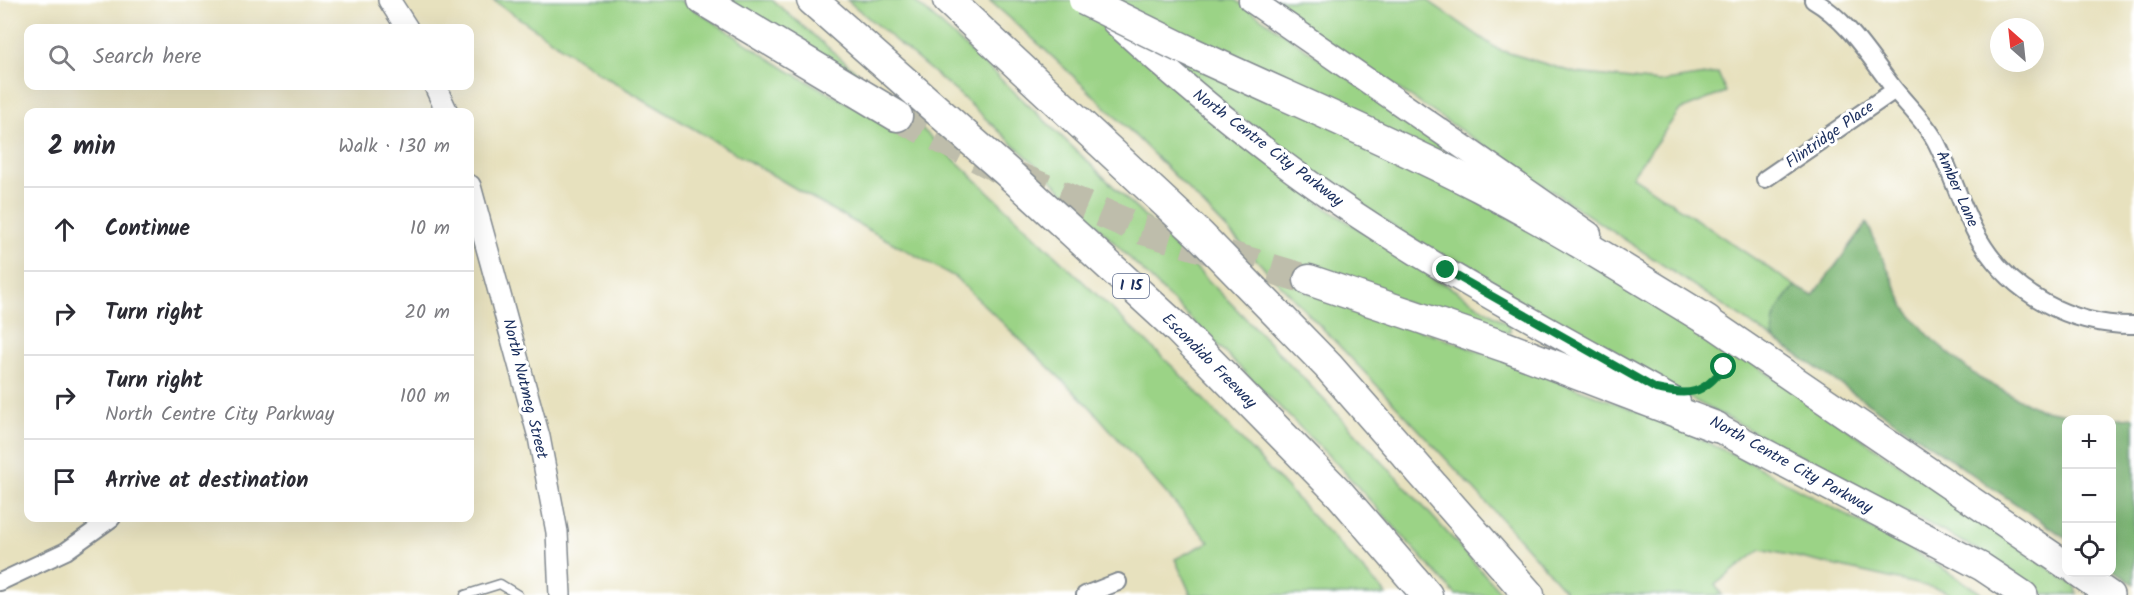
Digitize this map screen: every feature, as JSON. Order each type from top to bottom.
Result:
[{"type":"highway","points":[[703,0],[897,116]]},
{"type":"highway","name":"Escondido Freeway","points":[[812,0],[980,148],[1177,328],[1332,485],[1427,595]]},
{"type":"highway","points":[[948,0],[1200,235],[1312,349],[1529,595]]},
{"type":"highway","points":[[1083,0],[1389,143],[1481,188],[1556,229],[1707,320],[2062,562]]},
{"type":"highway","points":[[1309,280],[1506,347],[1716,427]]},
{"type":"highway","name":"North Centre City Parkway","points":[[1716,427],[1982,567],[2024,595]]},
{"type":"highway","points":[[2083,577],[2110,595]]},
{"type":"main road","name":"North Centre City Parkway","points":[[1090,0],[1174,76],[1304,178],[1446,270],[1693,410],[1716,427]]},
{"type":"main road","points":[[1251,0],[1631,262],[1707,320]]},
{"type":"street","points":[[389,0],[404,24]]},
{"type":"street","name":"Amber Lane","points":[[1813,0],[1852,32],[1934,138],[1979,240],[2010,280],[2064,315],[2112,325],[2134,325]]},
{"type":"street","points":[[437,90],[445,108]]},
{"type":"street","name":"Flintridge Place","points":[[1765,179],[1895,90]]},
{"type":"street","name":"North Nutmeg Street","points":[[474,201],[539,437],[557,532],[560,595]]},
{"type":"street","points":[[0,582],[66,551],[106,522]]},
{"type":"street","points":[[1085,595],[1118,582]]},
{"type":"lane","points":[[465,595],[500,584],[518,595]]},
{"type":"path","points":[[1656,389],[1687,394],[1699,391],[1713,382],[1724,367],[1724,354]]},
{"type":"green space","points":[[493,0],[680,0],[789,71],[886,124],[898,106],[1175,369],[1387,595],[1191,595],[1175,559],[1209,542],[1090,407],[955,277],[827,207],[602,75]]},
{"type":"green space","points":[[718,0],[772,0],[884,95]]},
{"type":"green space","points":[[847,0],[913,0],[934,18],[1083,157],[1227,299],[1367,445],[1503,595],[1456,595],[1337,464],[1038,167],[959,94]]},
{"type":"green space","points":[[989,0],[1079,0],[1326,208],[1509,325],[1510,332],[1503,333],[1451,319],[1303,266],[1304,291],[1443,338],[1648,415],[1743,459],[1935,563],[1984,595],[1951,595],[1943,590],[1761,549],[1715,585],[1722,595],[1569,595],[1421,432],[1201,203],[1097,99]]},
{"type":"green space","points":[[1103,0],[1235,0],[1432,136],[1441,144],[1440,149],[1433,151],[1425,168],[1718,339],[2076,587],[2077,594],[2044,595],[1995,559],[1627,365],[1409,237],[1305,166],[1210,94]]},
{"type":"green space","points":[[1265,0],[1427,0],[1499,50],[1576,73],[1659,82],[1718,73],[1726,92],[1680,110],[1632,176],[1795,286],[1777,310],[1773,323],[1774,339]]},
{"type":"green space","points":[[1867,223],[1906,309],[1932,339],[1979,378],[2038,409],[2072,415],[2062,415],[2062,535],[1774,339],[1775,317],[1795,286],[1813,296]]},
{"type":"green space","points":[[2134,417],[2134,584],[2116,572],[2116,418]]},
{"type":"tunnel","points":[[897,116],[1004,171],[1140,229],[1309,280]]},
{"type":"route","points":[[1446,270],[1656,389],[1687,394],[1699,391],[1713,382],[1724,367]]}]
